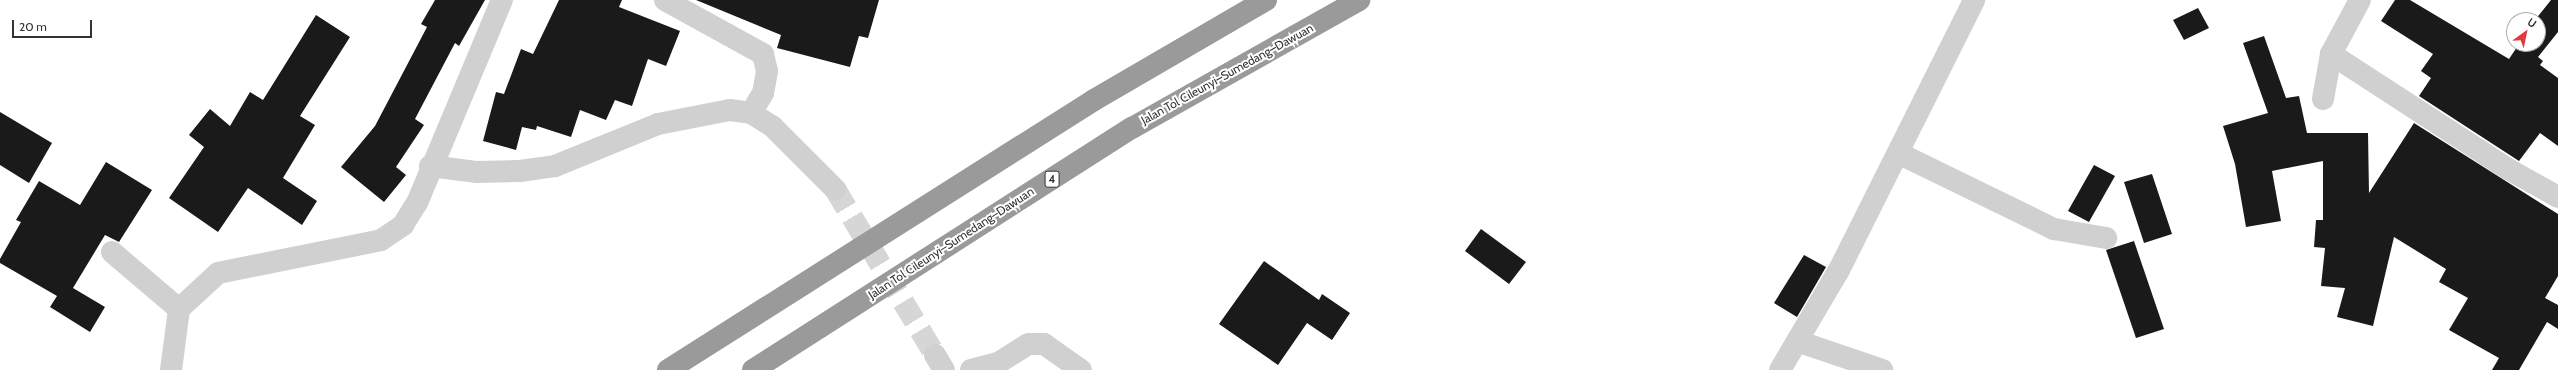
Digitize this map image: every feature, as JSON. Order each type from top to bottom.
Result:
[{"type":"highway","points":[[668,370],[1094,100],[1266,0]]},
{"type":"highway","name":"Jalan Tol Cileunyi–Sumedang–Dawuan","points":[[753,370],[1132,128],[1359,0]]},
{"type":"street","points":[[171,370],[179,309],[218,273],[381,240],[403,225],[417,203],[430,166],[502,0]]},
{"type":"street","points":[[665,0],[763,54],[767,71],[763,93],[752,113]]},
{"type":"street","points":[[1780,370],[1839,270],[1974,0]]},
{"type":"street","points":[[2323,99],[2331,54],[2349,5]]},
{"type":"street","points":[[2331,54],[2508,169],[2558,197]]},
{"type":"street","points":[[430,166],[476,172],[520,171],[555,166],[658,124],[730,110],[752,113],[773,127],[835,189]]},
{"type":"street","points":[[1898,154],[2054,229],[2106,238]]},
{"type":"street","points":[[112,252],[179,309]]},
{"type":"street","points":[[1797,341],[1882,370]]},
{"type":"street","points":[[971,370],[998,363],[1029,344],[1044,344],[1081,370]]},
{"type":"building","points":[[435,0],[485,0],[459,46],[455,43],[415,119],[424,125],[396,167],[406,175],[384,202],[341,167],[375,126],[427,27],[421,24]]},
{"type":"building","points":[[559,0],[622,0],[619,7],[680,31],[666,66],[648,59],[632,106],[615,100],[606,120],[580,110],[571,137],[537,126],[536,130],[522,127],[516,150],[483,141],[496,92],[504,94],[521,49],[533,54]]},
{"type":"building","points":[[696,0],[879,0],[868,38],[859,36],[850,67],[777,48],[781,35]]},
{"type":"building","points":[[2395,0],[2410,0],[2509,59],[2514,52],[2542,52],[2538,57],[2543,61],[2540,65],[2558,78],[2558,146],[2540,133],[2519,161],[2419,96],[2431,78],[2421,71],[2433,54],[2381,21]]},
{"type":"building","points":[[2551,0],[2558,0],[2558,32],[2546,47],[2546,12],[2541,12]]},
{"type":"building","points":[[2198,8],[2209,28],[2184,40],[2173,20]]},
{"type":"building","points":[[316,15],[350,37],[300,116],[315,125],[283,178],[317,201],[302,225],[248,188],[218,232],[169,198],[204,147],[189,135],[210,109],[230,126],[250,92],[263,100]]},
{"type":"building","points":[[2264,36],[2286,98],[2299,96],[2307,133],[2368,133],[2369,193],[2414,123],[2558,214],[2558,276],[2545,298],[2558,305],[2558,329],[2547,322],[2519,370],[2492,370],[2499,358],[2449,330],[2468,298],[2439,282],[2446,269],[2394,237],[2373,326],[2337,317],[2345,288],[2321,286],[2325,248],[2314,247],[2316,220],[2323,220],[2323,161],[2272,171],[2281,221],[2246,227],[2235,164],[2223,126],[2268,113],[2243,43]]},
{"type":"building","points":[[0,112],[52,143],[29,183],[0,165]]},
{"type":"building","points":[[106,162],[152,190],[119,242],[105,235],[73,288],[105,307],[90,332],[50,307],[57,296],[0,263],[0,259],[21,222],[16,220],[39,181],[80,205]]},
{"type":"building","points":[[2094,165],[2115,176],[2089,222],[2068,211]]},
{"type":"building","points":[[2152,174],[2172,234],[2144,243],[2124,182]]},
{"type":"building","points":[[1481,229],[1526,262],[1509,284],[1465,251]]},
{"type":"building","points":[[2134,241],[2164,329],[2136,338],[2106,250]]},
{"type":"building","points":[[1804,255],[1826,267],[1797,317],[1774,303]]},
{"type":"building","points":[[1264,261],[1319,300],[1322,294],[1350,313],[1332,340],[1307,323],[1278,365],[1219,324]]},
{"type":"tunnel","points":[[835,189],[935,355]]}]
